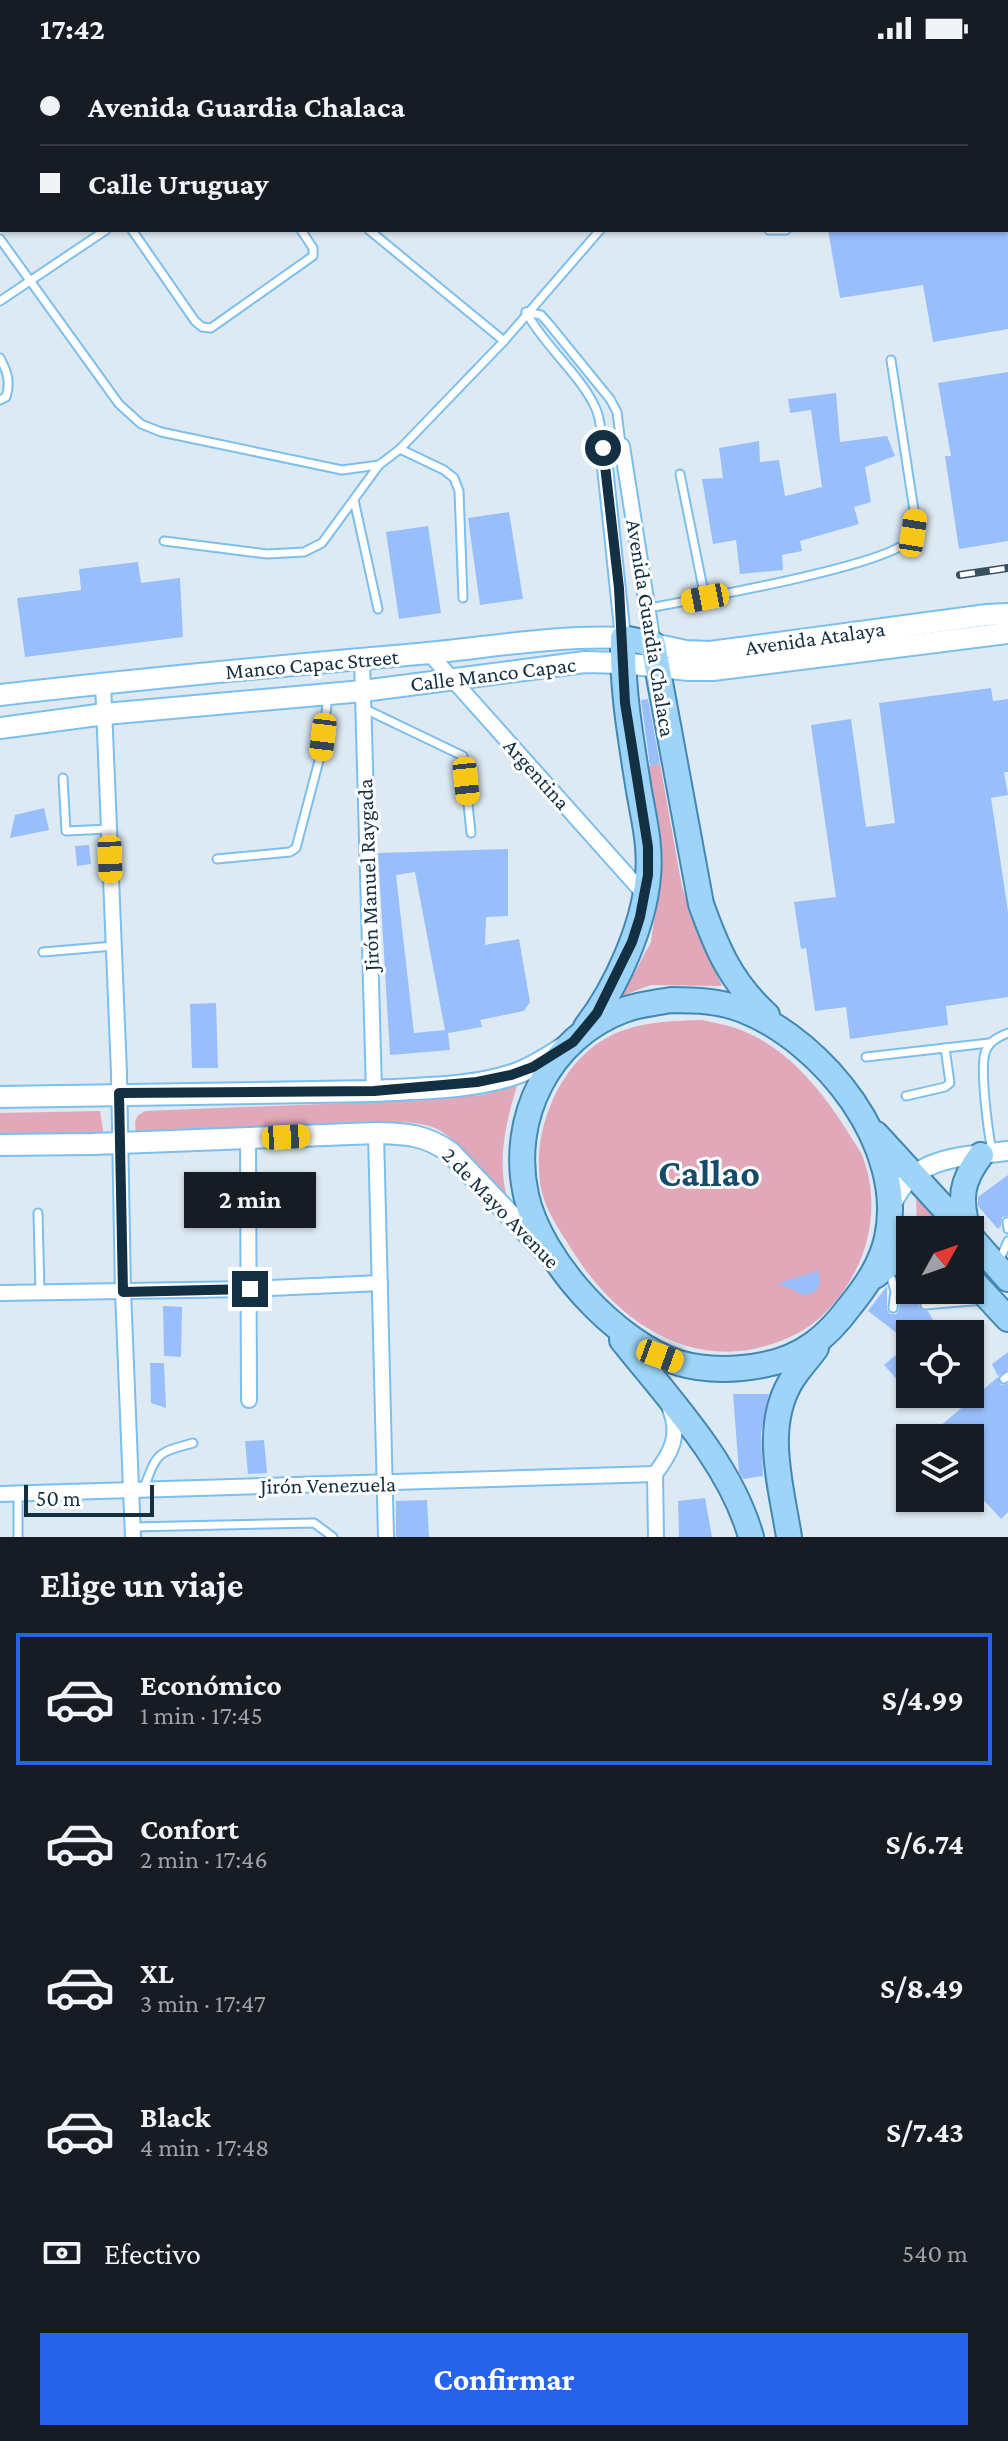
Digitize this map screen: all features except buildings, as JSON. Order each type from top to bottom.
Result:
[{"type":"main road","name":"Avenida Atalaya","points":[[655,656],[686,651],[710,652],[1008,614]]},
{"type":"main road","name":"Avenida Atalaya","points":[[623,651],[655,656],[689,670],[713,670],[1008,633]]},
{"type":"main road","name":"Manco Capac Street","points":[[0,695],[565,638],[623,651]]},
{"type":"main road","name":"Calle Manco Capac","points":[[363,700],[452,679],[585,662],[623,651]]},
{"type":"main road","name":"Avenida Guardia Chalaca","points":[[576,1039],[597,1013],[632,942],[648,875],[648,847],[625,703],[623,651]]},
{"type":"main road","name":"Avenida Guardia Chalaca","points":[[655,656],[704,913],[716,945],[733,979],[828,1073],[867,1124]]},
{"type":"main road","name":"Manco Capac Street","points":[[0,728],[105,714],[329,694],[363,700]]},
{"type":"main road","points":[[0,1097],[374,1091],[477,1082],[533,1067],[603,1020],[625,1010],[671,1000],[715,1002],[740,1009],[784,1030]]},
{"type":"main road","points":[[576,1039],[553,1063],[539,1085],[526,1119],[521,1152],[526,1198],[552,1254],[663,1392],[729,1481],[746,1517],[751,1537]]},
{"type":"main road","points":[[867,1124],[953,1216]]},
{"type":"main road","points":[[595,1307],[641,1346],[681,1363],[704,1368],[747,1368],[768,1364],[815,1344],[848,1312],[874,1273],[888,1234],[887,1179],[879,1147],[867,1124]]},
{"type":"main road","name":"2 de Mayo Avenue","points":[[0,1145],[376,1133],[419,1135],[450,1152],[570,1279]]},
{"type":"main road","points":[[963,1216],[962,1194],[972,1167],[994,1153]]},
{"type":"main road","points":[[984,1252],[1002,1273]]},
{"type":"main road","points":[[792,1531],[775,1427],[782,1401],[793,1378],[886,1265],[896,1259]]},
{"type":"main road","points":[[984,1293],[1008,1319]]},
{"type":"street","points":[[603,448],[612,439],[622,446]]},
{"type":"street","name":"Avenida Guardia Chalaca","points":[[622,446],[655,656]]},
{"type":"street","name":"Avenida Guardia Chalaca","points":[[603,448],[623,651]]},
{"type":"street","points":[[615,547],[638,544]]},
{"type":"street","name":"Argentina","points":[[429,653],[645,895]]},
{"type":"street","name":"Jirón Manuel Raygada","points":[[362,659],[374,1091]]},
{"type":"street","points":[[103,683],[119,1093],[123,1292],[138,1490],[133,1532]]},
{"type":"street","points":[[376,1133],[386,1537]]},
{"type":"street","points":[[248,1139],[249,1400]]},
{"type":"street","points":[[889,1213],[894,1198],[913,1174],[936,1163],[994,1153]]},
{"type":"street","points":[[0,1293],[250,1289],[380,1283]]},
{"type":"street","points":[[656,1537],[655,1474],[668,1458],[676,1435],[675,1420],[663,1392]]},
{"type":"street","name":"Jirón Venezuela","points":[[0,1494],[655,1474]]},
{"type":"lane","points":[[0,301],[103,232]]},
{"type":"lane","points":[[133,232],[195,321],[202,327],[211,328],[313,256],[313,248],[302,232]]},
{"type":"lane","points":[[371,232],[504,341]]},
{"type":"lane","points":[[164,541],[267,554],[304,552],[322,543],[379,465],[400,449],[504,341],[598,232]]},
{"type":"lane","points":[[0,239],[119,404],[141,424],[161,432],[342,470],[379,465]]},
{"type":"lane","points":[[526,312],[541,315],[610,399],[617,412],[622,446]]},
{"type":"lane","points":[[526,312],[542,337],[590,396],[598,413],[603,448]]},
{"type":"lane","points":[[0,358],[9,388],[6,397],[0,400]]},
{"type":"lane","points":[[649,608],[835,569],[887,553],[908,541],[913,533],[915,517],[891,360]]},
{"type":"lane","points":[[400,449],[454,478],[459,491],[463,598]]},
{"type":"lane","points":[[680,474],[705,598]]},
{"type":"lane","points":[[354,500],[378,609]]},
{"type":"lane","points":[[217,859],[290,852],[296,848],[321,753],[329,694]]},
{"type":"lane","points":[[363,700],[463,756],[471,833]]},
{"type":"lane","points":[[63,778],[66,831],[109,829]]},
{"type":"lane","points":[[43,952],[114,946]]},
{"type":"lane","points":[[866,1057],[989,1043],[1008,1033]]},
{"type":"lane","points":[[989,1043],[984,1055],[987,1128],[994,1153]]},
{"type":"lane","points":[[906,1096],[945,1087],[950,1083],[945,1048]]},
{"type":"lane","points":[[38,1213],[40,1292]]},
{"type":"lane","points":[[1007,1222],[1008,1229]]},
{"type":"lane","points":[[1002,1273],[1008,1241]]},
{"type":"lane","points":[[886,1265],[893,1283],[893,1308]]},
{"type":"lane","points":[[925,1305],[990,1299]]},
{"type":"lane","points":[[138,1490],[154,1459],[169,1449],[193,1443]]},
{"type":"lane","points":[[18,1494],[18,1537]]},
{"type":"lane","points":[[133,1532],[177,1526],[314,1523],[333,1537]]},
{"type":"lane","points":[[177,1526],[177,1537]]},
{"type":"shaded area","points":[[660,764],[682,887],[722,986],[651,985],[622,996],[651,942],[661,866],[644,767]]},
{"type":"shaded area","points":[[702,1020],[733,1027],[760,1039],[804,1074],[828,1103],[862,1155],[870,1185],[871,1217],[865,1248],[852,1277],[836,1301],[822,1316],[798,1333],[763,1347],[729,1352],[696,1348],[665,1338],[610,1299],[587,1272],[558,1228],[540,1182],[541,1136],[548,1113],[569,1071],[585,1054],[603,1040],[634,1027]]},
{"type":"shaded area","points":[[517,1086],[504,1145],[503,1175],[509,1204],[457,1144],[439,1130],[421,1124],[402,1122],[148,1137],[136,1132],[135,1128],[137,1117],[145,1111],[423,1100],[483,1095]]},
{"type":"shaded area","points":[[100,1111],[104,1136],[0,1137],[0,1113]]},
{"type":"shaded area","points":[[916,1192],[937,1216],[917,1216]]},
{"type":"railway","points":[[960,575],[1008,568]]},
{"type":"district","name":"Callao","points":[[709,1173]]},
{"type":"route","points":[[250,1289],[123,1292],[119,1093],[374,1091],[454,1085],[511,1075],[533,1067],[578,1037],[597,1013],[632,942],[645,895],[648,847],[625,703],[619,588],[603,448]]}]
